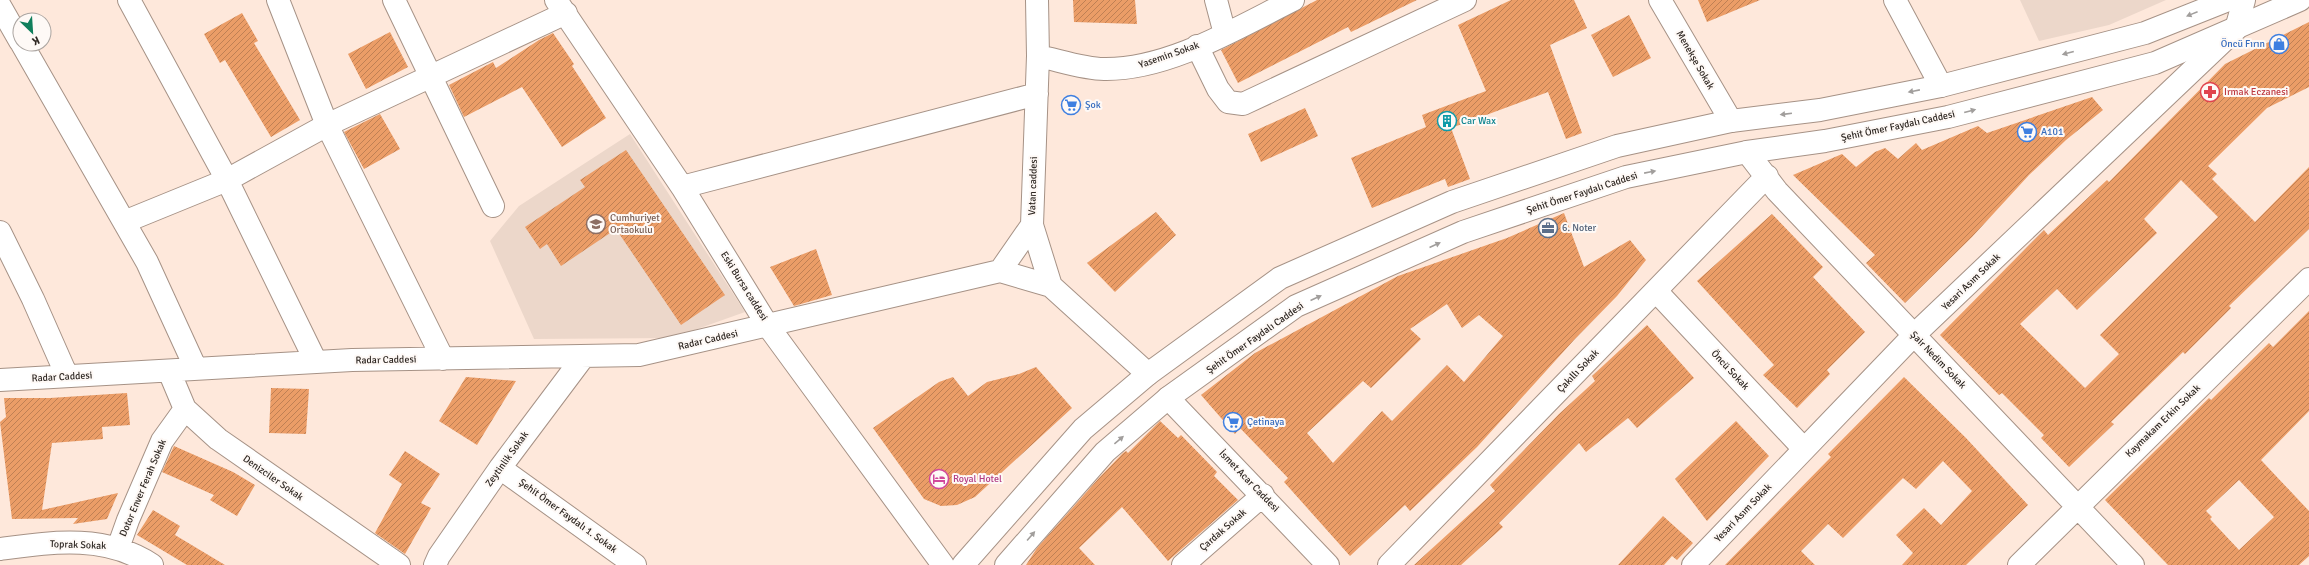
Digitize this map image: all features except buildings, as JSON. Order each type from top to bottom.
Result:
[{"type":"street","points":[[129,0],[226,180],[316,362]]},
{"type":"street","points":[[278,0],[326,125],[443,359]]},
{"type":"street","points":[[394,0],[493,206]]},
{"type":"street","name":"Vatan caddesi","points":[[1037,0],[1038,56],[1032,225],[1051,286]]},
{"type":"street","points":[[1216,0],[1225,34]]},
{"type":"street","name":"Yasemin Sokak","points":[[1038,56],[1103,69],[1138,66],[1197,46],[1225,34],[1293,0]]},
{"type":"street","points":[[1197,46],[1218,89],[1228,102],[1243,104],[1465,0]]},
{"type":"street","name":"Menekşe Sokak","points":[[1660,0],[1731,121]]},
{"type":"street","points":[[1895,0],[1940,86]]},
{"type":"street","points":[[963,565],[1083,429],[1148,374],[1280,278],[1452,202],[1617,146],[1731,121],[1820,110],[1940,86],[2145,33],[2228,0]]},
{"type":"street","points":[[2236,29],[2244,0]]},
{"type":"street","name":"Şehit Ömer Faydalı Caddesi","points":[[1006,565],[1105,452],[1168,398],[1296,306],[1463,232],[1626,177],[1748,152],[1825,142],[1948,117],[2155,63],[2300,0]]},
{"type":"street","points":[[0,6],[12,27]]},
{"type":"street","points":[[124,222],[226,180],[326,125],[431,76],[561,7]]},
{"type":"street","name":"Eski Bursa caddesi","points":[[561,7],[682,187],[768,326],[943,565]]},
{"type":"street","name":"Yesari Asım Sokak","points":[[1693,565],[1914,335],[2236,29]]},
{"type":"street","points":[[27,52],[147,262],[196,369]]},
{"type":"street","points":[[682,187],[1037,94]]},
{"type":"street","name":"Şair Nedim Sokak","points":[[1748,152],[1777,191],[2132,565]]},
{"type":"street","name":"Çakıllı Sokak","points":[[1389,565],[1767,176]]},
{"type":"street","points":[[1032,225],[1000,271],[1051,286],[1148,374]]},
{"type":"street","points":[[0,232],[33,299],[67,376]]},
{"type":"street","name":"Radar Caddesi","points":[[0,380],[316,362],[639,355],[1000,271]]},
{"type":"street","name":"Kaymakam Erkin Sokak","points":[[2019,565],[2076,506],[2309,279]]},
{"type":"street","name":"Öncü Sokak","points":[[1656,291],[1804,449]]},
{"type":"street","name":"Zeytinlik Sokak","points":[[435,565],[439,556],[500,468],[584,356]]},
{"type":"street","name":"Denizciler Sokak","points":[[169,371],[186,409],[218,439],[399,565]]},
{"type":"street","name":"İsmet Acar Caddesi","points":[[1148,374],[1168,398],[1263,495],[1328,565]]},
{"type":"street","name":"Dotor Enver Ferah Sokak","points":[[118,548],[128,520],[162,441],[186,409]]},
{"type":"street","name":"Şehit Ömer Faydalı 1. Sokak","points":[[500,468],[635,565]]},
{"type":"street","name":"Çardak Sokak","points":[[1183,565],[1263,495]]},
{"type":"street","name":"Toprak Sokak","points":[[0,549],[56,542],[118,548],[136,554],[152,565]]},
{"type":"shaded area","points":[[2020,0],[2166,0],[2109,25],[2039,41]]},
{"type":"shaded area","name":"Cumhuriyet Ortaokulu","points":[[630,134],[745,312],[672,338],[534,339],[490,241],[519,206]]},
{"type":"place","name":"Öncü Fırın","points":[[2279,44]]},
{"type":"place","name":"Irmak Eczanesi","points":[[2210,92]]},
{"type":"place","name":"Şok","points":[[1071,105]]},
{"type":"place","name":"Car Wax","points":[[1447,121]]},
{"type":"place","name":"A101","points":[[2027,132]]},
{"type":"place","name":"Cumhuriyet Ortaokulu","points":[[596,224]]},
{"type":"place","name":"6. Noter","points":[[1548,228]]},
{"type":"place","name":"Çetinaya","points":[[1233,422]]},
{"type":"place","name":"Royal Hotel","points":[[939,479]]}]
